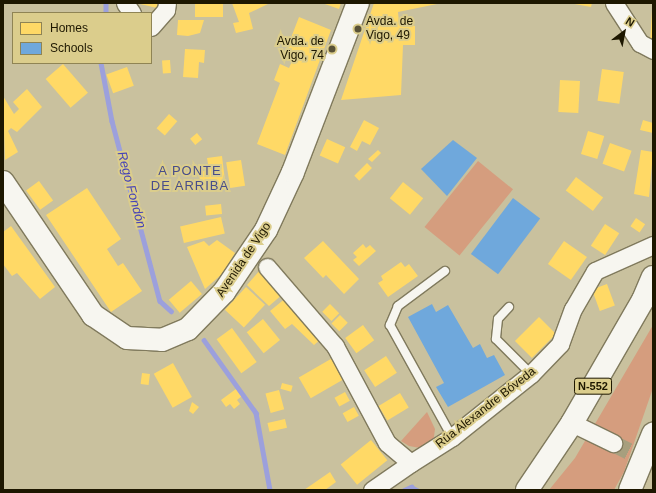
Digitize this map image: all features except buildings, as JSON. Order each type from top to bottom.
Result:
[{"type":"main road","name":"Avenida de Vigo","points":[[3,182],[93,315],[127,338],[162,340],[188,328],[224,292],[266,230],[293,172],[358,3]]},
{"type":"main road","name":"N-552","points":[[527,490],[648,304],[653,277]]},
{"type":"main road","points":[[630,490],[653,434]]},
{"type":"street","points":[[125,3],[131,12]]},
{"type":"street","points":[[152,26],[166,10],[167,3]]},
{"type":"street","points":[[614,3],[640,43],[653,50]]},
{"type":"street","name":"Rúa Alexandre Bóveda","points":[[372,490],[410,463],[452,437],[531,374],[560,344],[572,310],[595,270],[653,245]]},
{"type":"street","points":[[266,267],[335,346],[387,442],[410,463]]},
{"type":"street","points":[[572,423],[613,443]]},
{"type":"lane","points":[[445,271],[398,306],[390,325],[452,437]]},
{"type":"lane","points":[[509,307],[498,319],[496,338],[531,374]]},
{"type":"shaded area","points":[[478,161],[513,189],[459,255],[425,227]]},
{"type":"shaded area","points":[[653,325],[653,388],[624,472],[614,490],[549,490],[575,458]]},
{"type":"shaded area","points":[[427,412],[435,429],[433,444],[426,449],[409,446],[401,441]]},
{"type":"waterway","name":"Rego Fondón","points":[[106,3],[106,12]]},
{"type":"waterway","name":"Rego Fondón","points":[[101,64],[112,121],[160,301],[171,311]]},
{"type":"waterway","name":"Rego Fondón","points":[[204,340],[256,413],[270,490]]},
{"type":"waterway","name":"Rego Fondón","points":[[404,490],[411,487],[417,490]]},
{"type":"tunnel","points":[[613,443],[653,463]]},
{"type":"place","name":"Avda. de Vigo, 49","points":[[358,29]]},
{"type":"place","name":"Avda. de Vigo, 74","points":[[332,49]]},
{"type":"district","name":"A PONTE DE ARRIBA","points":[[190,180]]}]
